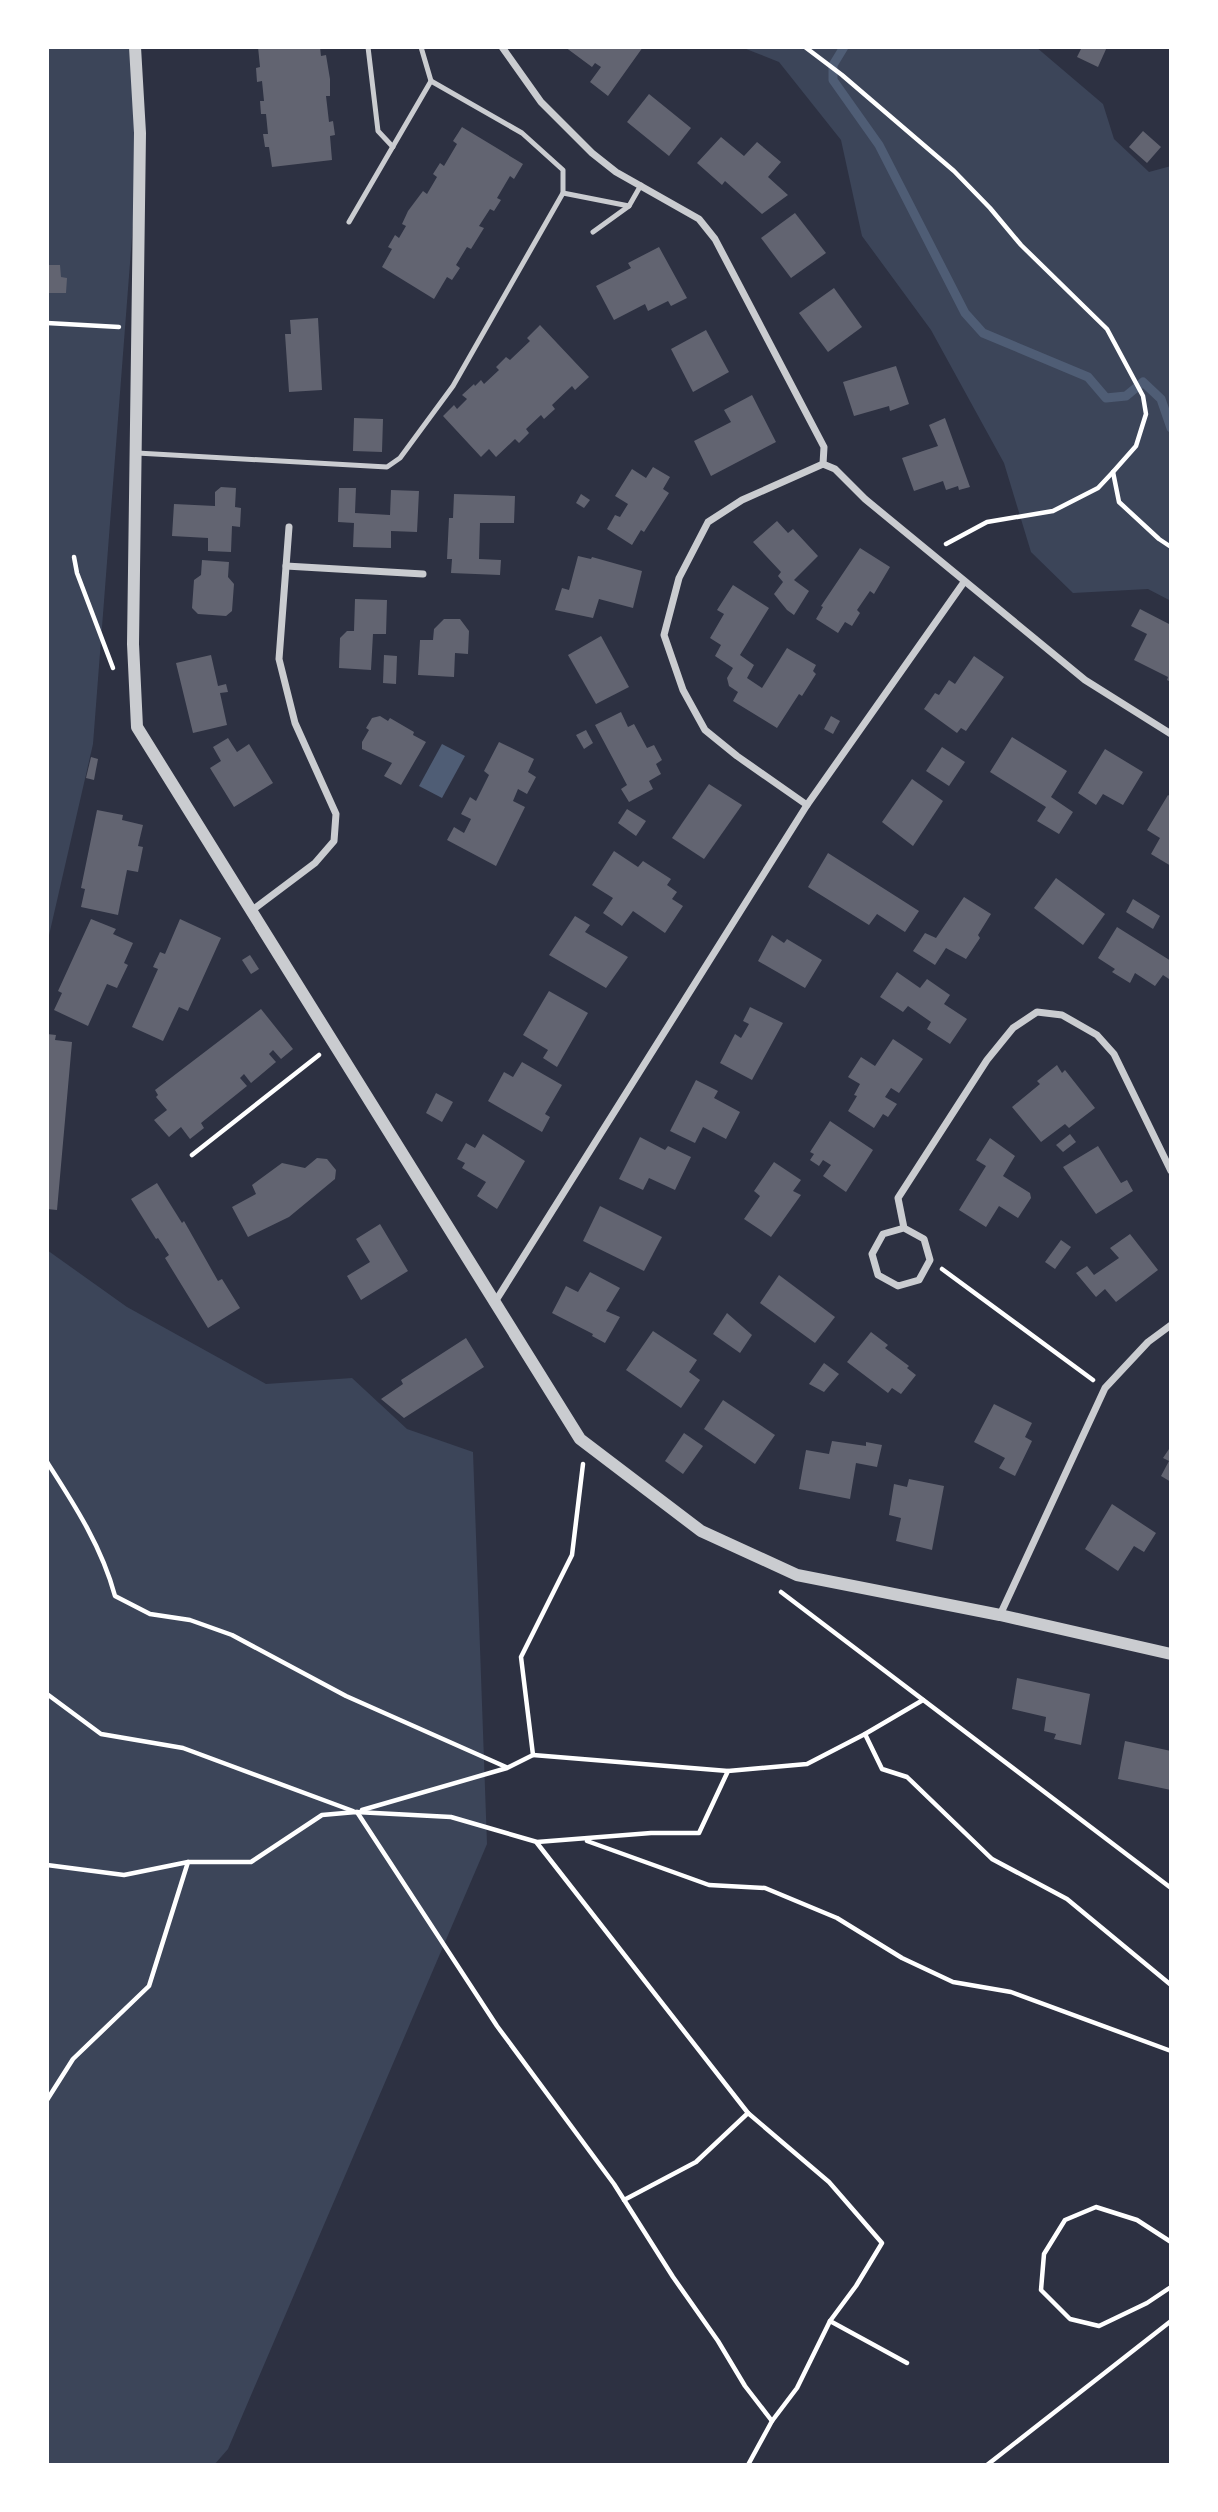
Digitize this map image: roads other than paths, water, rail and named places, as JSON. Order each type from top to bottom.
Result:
[{"type":"street","points":[[135,47],[140,133],[133,644],[137,727],[580,1439],[701,1531],[797,1576],[1000,1615],[1171,1654]]},
{"type":"street","points":[[502,47],[541,102],[592,153],[616,172],[699,219],[715,239],[824,447],[823,464]]},
{"type":"street","points":[[807,805],[705,730],[683,690],[664,635],[679,578],[709,522],[742,500],[823,464],[835,468],[865,499],[1085,680],[1171,734]]},
{"type":"street","points":[[251,911],[315,863],[334,841],[336,814],[295,723],[279,659],[289,527]]},
{"type":"street","points":[[286,566],[423,575]]},
{"type":"street","points":[[495,1302],[807,805],[964,582]]},
{"type":"street","points":[[904,1228],[883,1234],[872,1254],[878,1275],[898,1286],[919,1280],[930,1261],[924,1239],[904,1228],[898,1198],[987,1060],[1013,1027],[1037,1012],[1062,1015],[1097,1035],[1114,1054],[1171,1171]]},
{"type":"street","points":[[1000,1615],[1105,1388],[1148,1342],[1171,1325]]},
{"type":"lane","points":[[368,47],[377,131],[393,147]]},
{"type":"lane","points":[[136,453],[387,467],[400,458],[453,386],[563,193],[562,170],[522,133],[431,81],[421,47]]},
{"type":"lane","points":[[349,222],[431,81]]},
{"type":"lane","points":[[593,232],[629,206],[641,185]]},
{"type":"lane","points":[[563,193],[629,206]]},
{"type":"waterway","points":[[844,47],[833,65],[833,80],[879,145],[965,313],[983,333],[1088,377],[1106,398],[1126,396],[1143,382],[1161,399],[1171,428]]}]
